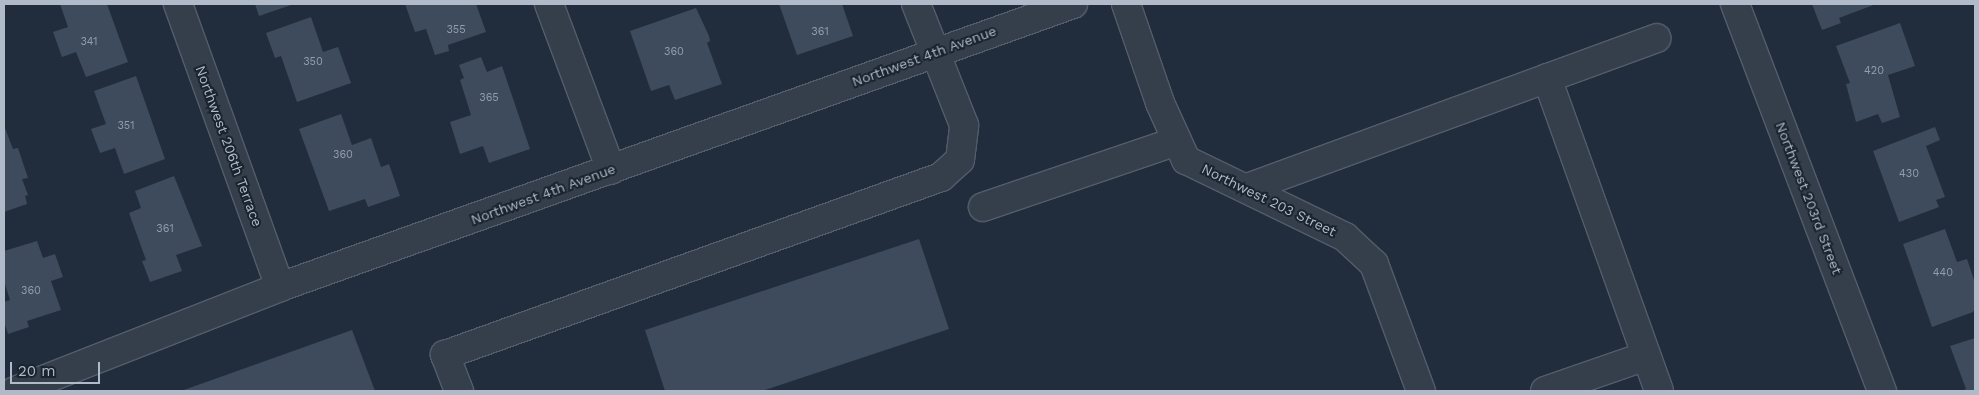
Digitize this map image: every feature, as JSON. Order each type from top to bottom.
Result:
[{"type":"street","name":"Northwest 206th Terrace","points":[[178,4],[280,287]]},
{"type":"street","points":[[549,4],[611,170]]},
{"type":"street","points":[[459,391],[446,355],[941,178],[960,160],[964,126],[916,4]]},
{"type":"street","name":"Northwest 4th Avenue","points":[[16,391],[280,287],[611,170],[934,51],[1073,4]]},
{"type":"street","name":"Northwest 203 Street","points":[[1126,4],[1177,141],[1186,160],[1345,237],[1374,264],[1421,391]]},
{"type":"street","name":"Northwest 203rd Street","points":[[1735,4],[1882,391]]},
{"type":"street","points":[[1247,188],[1656,38]]},
{"type":"street","points":[[1548,78],[1659,391]]},
{"type":"street","points":[[983,206],[1177,141]]},
{"type":"street","points":[[1545,391],[1646,356]]},
{"type":"building","points":[[60,4],[107,4],[128,62],[86,77],[76,52],[62,57],[53,32],[68,27]]},
{"type":"building","points":[[255,4],[294,4],[259,16]]},
{"type":"building","points":[[405,4],[476,4],[486,32],[448,45],[449,51],[435,55],[426,29],[415,32]]},
{"type":"building","points":[[779,4],[842,4],[853,36],[797,55]]},
{"type":"building","points":[[1812,4],[1876,4],[1839,18],[1841,23],[1822,30]]},
{"type":"building","points":[[696,8],[709,36],[710,41],[707,43],[722,84],[675,100],[669,85],[651,91],[630,31]]},
{"type":"building","points":[[311,17],[323,52],[338,47],[351,83],[297,102],[281,56],[275,58],[266,33]]},
{"type":"building","points":[[1900,23],[1915,66],[1888,75],[1900,117],[1882,123],[1878,114],[1856,122],[1846,84],[1850,83],[1836,46]]},
{"type":"building","points":[[481,57],[487,72],[502,66],[530,149],[489,163],[483,146],[460,154],[450,122],[471,115],[460,80],[464,78],[459,65]]},
{"type":"building","points":[[136,76],[165,159],[124,174],[115,148],[100,153],[91,129],[106,124],[94,91]]},
{"type":"building","points":[[341,114],[352,145],[371,138],[381,167],[389,164],[400,196],[368,207],[365,199],[329,211],[299,129]]},
{"type":"building","points":[[1935,127],[1940,140],[1926,146],[1945,197],[1936,200],[1939,207],[1899,222],[1873,151]]},
{"type":"building","points":[[5,128],[13,149],[18,148],[28,178],[22,179],[28,195],[25,196],[27,204],[4,212]]},
{"type":"building","points":[[174,176],[202,246],[176,255],[182,271],[150,282],[142,261],[146,260],[129,213],[141,208],[135,191]]},
{"type":"building","points":[[1945,229],[1957,262],[1967,259],[1975,283],[1975,308],[1973,312],[1932,327],[1903,244]]},
{"type":"building","points":[[919,239],[949,329],[762,391],[665,391],[645,330]]},
{"type":"building","points":[[37,241],[43,258],[55,254],[63,277],[51,281],[61,310],[27,321],[29,327],[8,334],[4,322],[4,302],[10,300],[4,281],[4,251]]},
{"type":"building","points":[[352,330],[375,391],[181,391]]},
{"type":"building","points":[[1975,338],[1975,391],[1961,391],[1966,389],[1950,346]]}]
